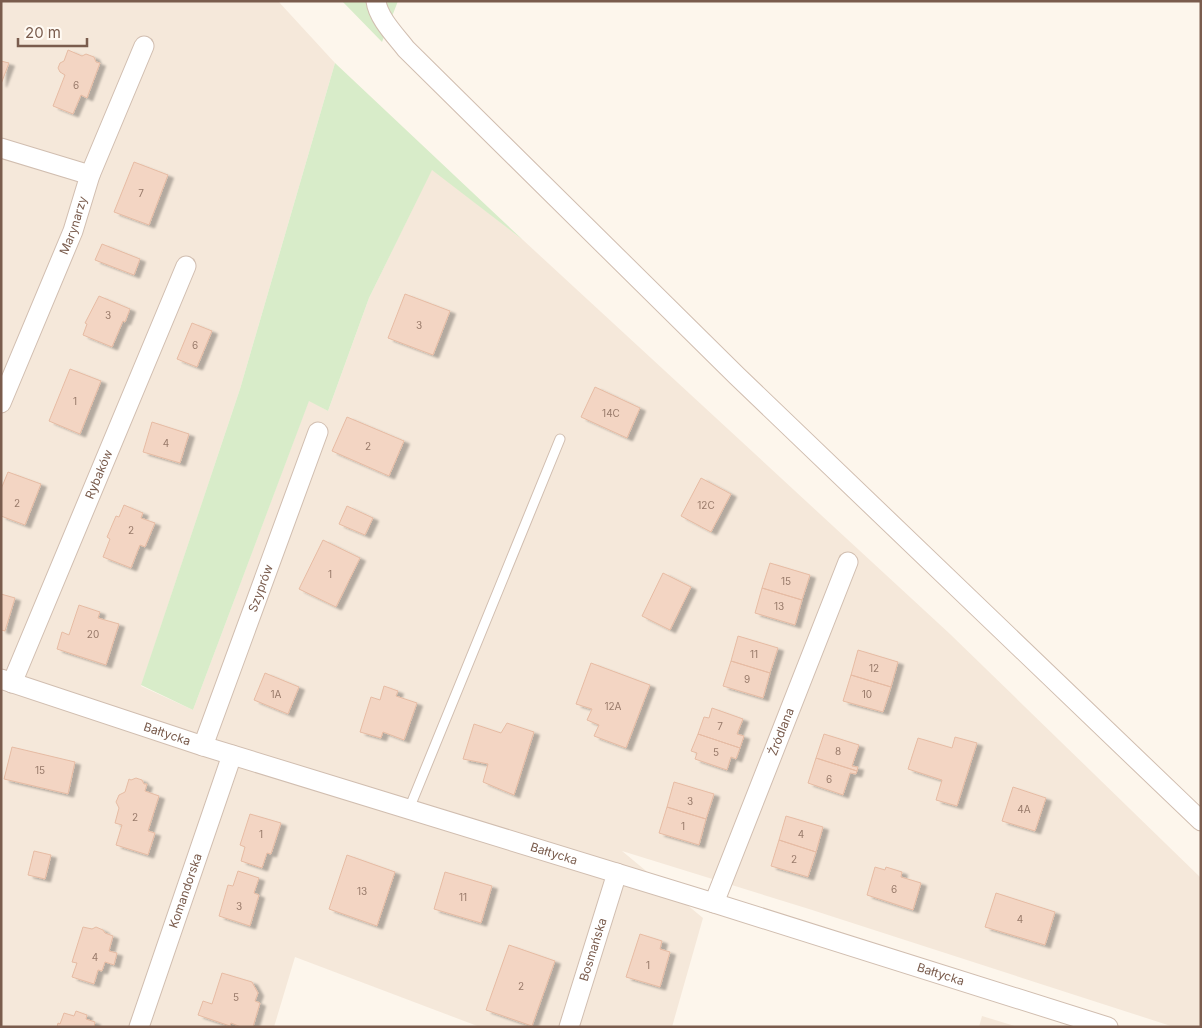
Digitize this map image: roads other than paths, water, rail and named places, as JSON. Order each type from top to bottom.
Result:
[{"type":"street","points":[[376,1],[383,18],[413,56],[737,376],[1201,821]]},
{"type":"street","name":"Marynarzy","points":[[1,403],[73,231],[90,175],[144,46]]},
{"type":"street","points":[[1,148],[90,175]]},
{"type":"street","name":"Rybaków","points":[[7,681],[186,266]]},
{"type":"street","name":"Szyprów","points":[[203,746],[318,432]]},
{"type":"street","name":"Źródlana","points":[[714,903],[848,562]]},
{"type":"street","name":"Bałtycka","points":[[7,681],[203,746],[714,903],[1108,1027]]},
{"type":"street","name":"Komandorska","points":[[139,1027],[232,755]]},
{"type":"street","name":"Bosmańska","points":[[569,1027],[617,873]]},
{"type":"lane","points":[[410,809],[560,439]]}]
